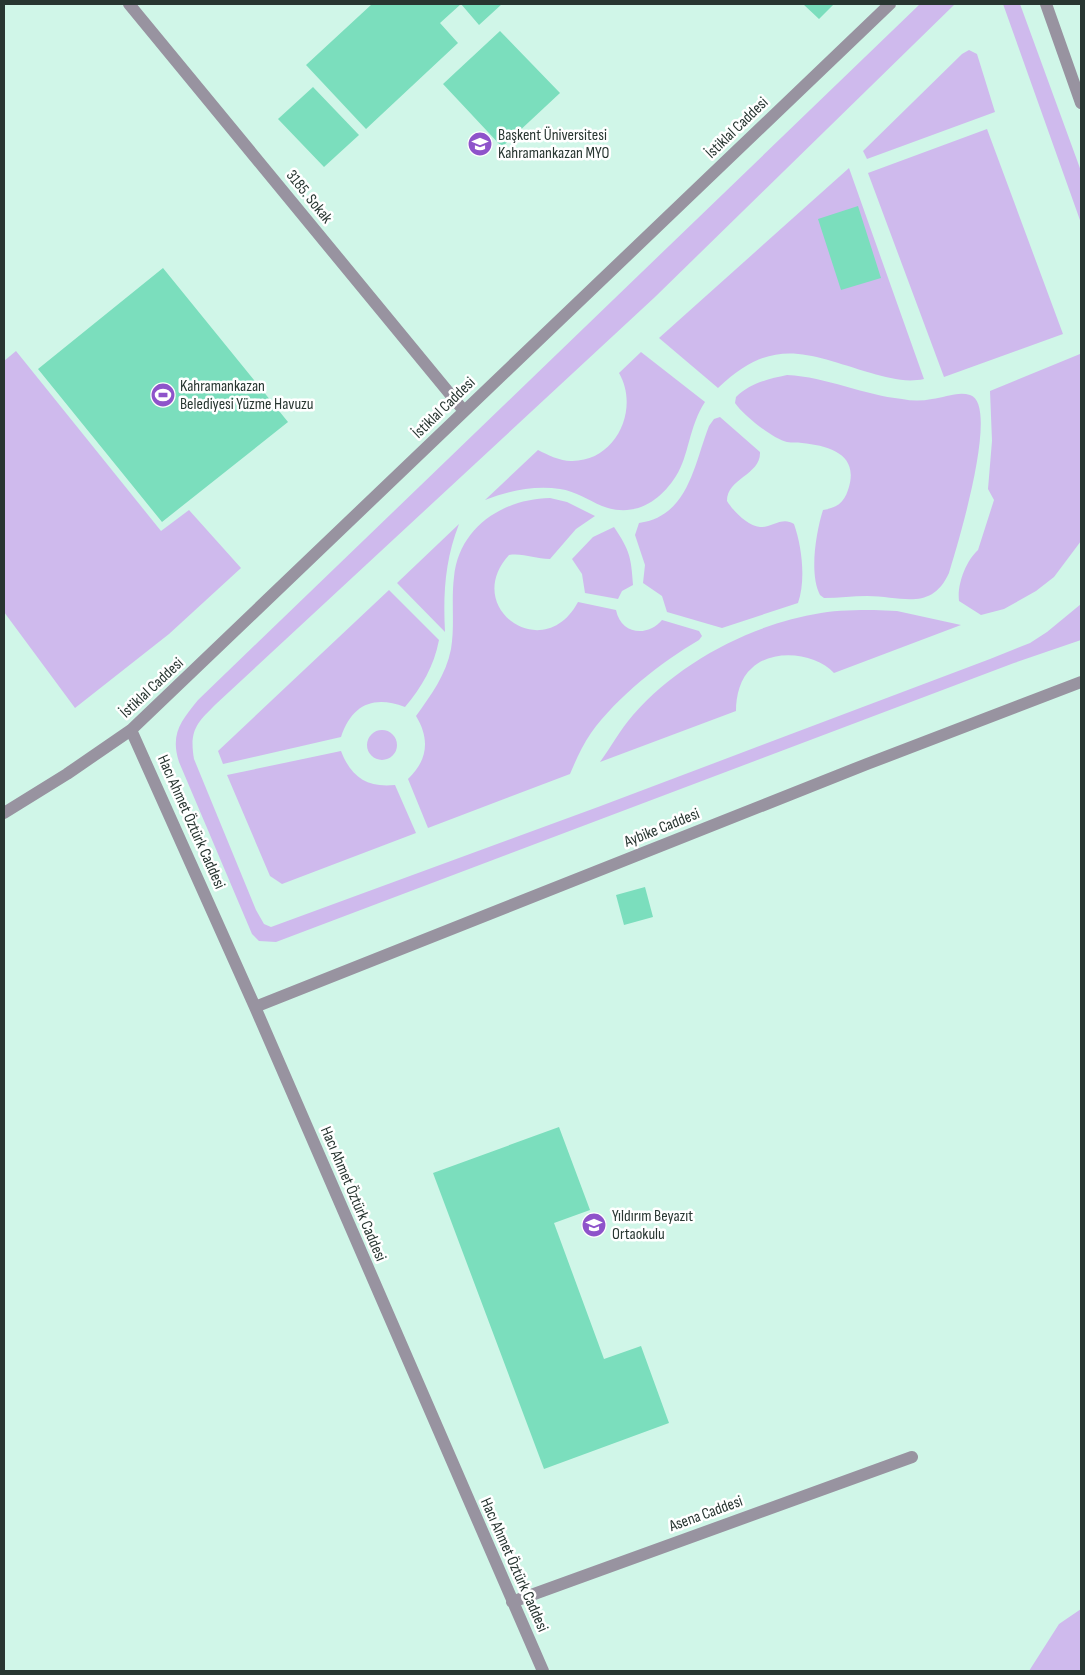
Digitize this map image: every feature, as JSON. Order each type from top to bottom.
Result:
[{"type":"street","name":"3185. Sokak","points":[[129,4],[464,411]]},
{"type":"street","name":"İstiklal Caddesi","points":[[4,813],[67,774],[132,730],[890,4]]},
{"type":"street","points":[[1046,4],[1081,103]]},
{"type":"street","name":"Aybike Caddesi","points":[[255,1008],[867,764],[1081,682]]},
{"type":"street","name":"Hacı Ahmet Öztürk Caddesi","points":[[132,730],[543,1671]]},
{"type":"street","name":"Asena Caddesi","points":[[512,1602],[912,1457]]},
{"type":"shaded area","points":[[920,4],[955,4],[655,297],[216,704],[199,722],[196,728],[193,741],[194,759],[256,910],[264,924],[271,927],[598,807],[990,659],[1030,643],[1047,632],[1081,604],[1081,640],[1014,663],[276,942],[259,941],[252,934],[179,762],[176,743],[182,721],[198,700]]},
{"type":"shaded area","points":[[1003,4],[1020,4],[1081,171],[1081,223]]},
{"type":"shaded area","points":[[969,50],[977,54],[995,112],[867,159],[863,151],[962,54]]},
{"type":"shaded area","points":[[987,129],[1063,334],[944,377],[868,173]]},
{"type":"shaded area","points":[[849,168],[924,379],[904,380],[891,378],[809,355],[791,354],[774,355],[756,361],[738,371],[718,388],[659,338]]},
{"type":"shaded area","points":[[16,351],[161,531],[189,510],[241,568],[169,634],[75,708],[4,612],[4,361]]},
{"type":"shaded area","points":[[641,352],[705,402],[696,421],[680,468],[662,494],[644,506],[624,510],[602,506],[571,492],[550,488],[522,490],[485,500],[538,450],[558,459],[571,461],[587,459],[600,453],[612,443],[620,431],[625,417],[627,402],[625,387],[619,373]]},
{"type":"shaded area","points":[[1080,354],[1081,541],[1054,577],[1036,591],[1004,609],[981,615],[959,601],[959,587],[963,573],[978,550],[994,500],[988,489],[992,441],[990,391]]},
{"type":"shaded area","points":[[787,375],[802,376],[873,394],[910,400],[924,400],[965,394],[970,395],[978,404],[981,423],[974,479],[949,573],[942,585],[934,593],[914,599],[867,596],[824,598],[820,595],[814,565],[820,519],[823,510],[832,508],[842,502],[851,478],[850,468],[840,454],[832,450],[813,444],[781,440],[751,420],[735,403],[736,397],[747,388],[766,380]]},
{"type":"shaded area","points":[[720,417],[760,452],[759,460],[755,466],[732,487],[728,493],[727,501],[741,517],[755,526],[764,527],[785,521],[794,524],[801,553],[802,574],[798,603],[722,628],[667,612],[662,596],[643,583],[645,565],[635,535],[639,523],[656,518],[669,510],[679,499],[693,472],[709,426],[714,419]]},
{"type":"shaded area","points":[[550,498],[567,502],[595,516],[576,529],[550,559],[509,555],[497,575],[495,594],[501,610],[513,622],[529,629],[546,629],[563,621],[578,602],[616,610],[623,624],[629,629],[636,631],[650,629],[662,620],[699,631],[702,636],[640,681],[614,706],[591,733],[579,753],[570,774],[428,828],[408,779],[420,764],[425,749],[423,733],[416,716],[442,676],[449,658],[453,631],[453,586],[458,559],[464,544],[474,530],[486,519],[500,510],[516,504]]},
{"type":"shaded area","points":[[459,524],[454,537],[446,577],[444,604],[445,632],[397,583]]},
{"type":"shaded area","points":[[614,527],[629,554],[633,585],[622,591],[618,599],[585,593],[582,574],[572,559],[593,537]]},
{"type":"shaded area","points":[[389,590],[439,640],[434,659],[426,676],[417,692],[405,707],[383,702],[366,705],[351,717],[341,737],[223,764],[218,751]]},
{"type":"shaded area","points":[[834,611],[897,611],[961,625],[834,673],[826,666],[806,657],[782,656],[771,658],[752,668],[744,677],[738,693],[736,711],[600,762],[628,721],[651,696],[672,678],[718,648],[743,636],[795,618]]},
{"type":"shaded area","points":[[382,730],[393,734],[397,745],[393,756],[382,760],[371,756],[367,745],[371,734]]},
{"type":"shaded area","points":[[341,751],[350,768],[361,779],[376,785],[395,785],[416,833],[282,884],[270,876],[227,775]]},
{"type":"shaded area","points":[[1081,1609],[1081,1671],[1029,1671],[1059,1624]]},
{"type":"building","points":[[372,4],[461,4],[440,23],[458,43],[366,129],[306,65]]},
{"type":"building","points":[[461,4],[502,4],[479,25]]},
{"type":"building","points":[[803,4],[834,4],[819,19]]},
{"type":"building","points":[[500,31],[560,93],[502,147],[443,84]]},
{"type":"building","points":[[313,87],[359,135],[324,167],[278,119]]},
{"type":"building","points":[[858,206],[881,278],[841,290],[818,219]]},
{"type":"building","name":"Kahramankazan Belediyesi Yüzme Havuzu","points":[[163,268],[288,422],[162,522],[38,369]]},
{"type":"building","points":[[645,887],[653,917],[624,925],[616,895]]},
{"type":"building","points":[[559,1127],[590,1210],[554,1223],[604,1359],[641,1346],[669,1423],[544,1469],[433,1173]]},
{"type":"place","name":"Başkent Üniversitesi Kahramankazan MYO","points":[[480,144]]},
{"type":"place","name":"Kahramankazan Belediyesi Yüzme Havuzu","points":[[163,395]]},
{"type":"place","name":"Yıldırım Beyazıt Ortaokulu","points":[[594,1225]]}]
